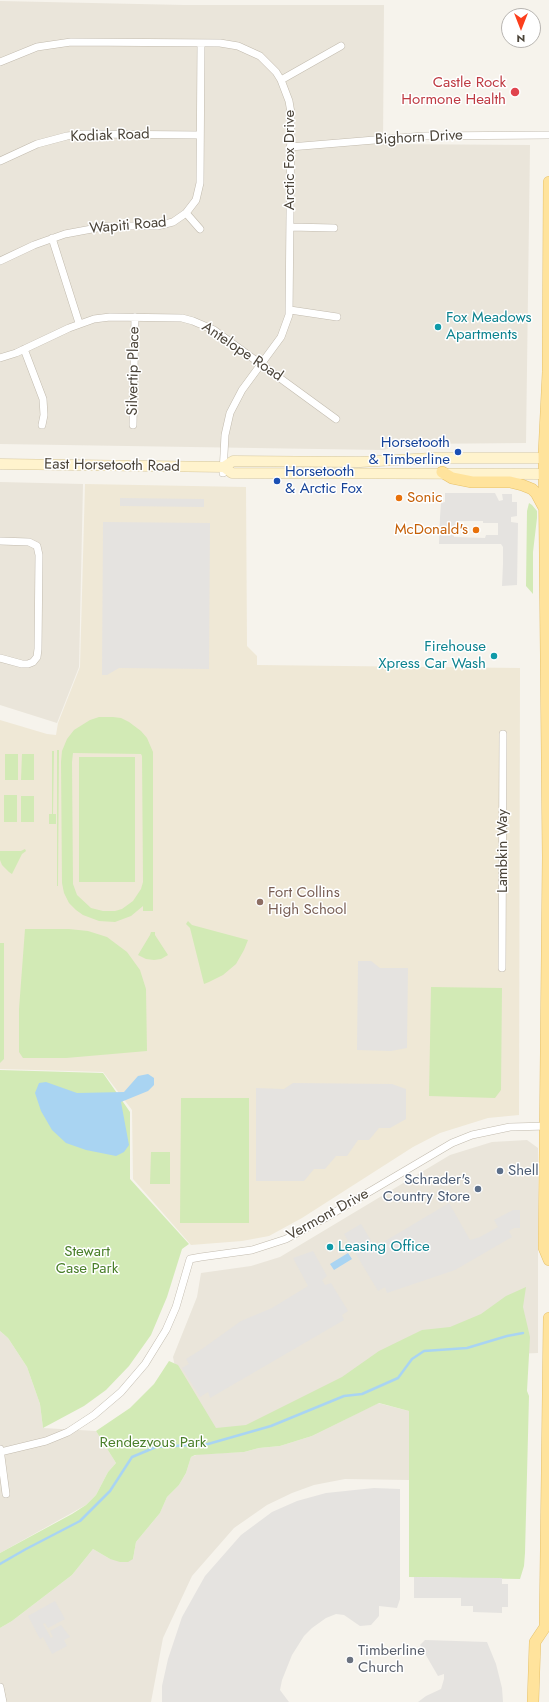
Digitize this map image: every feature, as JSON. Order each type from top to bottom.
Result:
[{"type":"main road","points":[[549,182],[547,474],[544,509],[548,864],[547,1126],[544,1248],[549,1260]]},
{"type":"main road","name":"East Horsetooth Road","points":[[223,470],[233,461],[360,462],[432,458],[546,458]]},
{"type":"main road","name":"East Horsetooth Road","points":[[0,464],[223,470],[232,473],[345,474],[442,472],[547,474]]},
{"type":"main road","points":[[442,472],[452,478],[472,482],[510,482],[522,485],[536,492],[544,509]]},
{"type":"main road","points":[[533,1702],[535,1642],[547,1630],[549,1318]]},
{"type":"street","name":"Arctic Fox Drive","points":[[0,62],[28,49],[71,42],[228,44],[249,50],[268,63],[281,80],[289,101],[291,113],[290,310],[286,326],[281,337],[236,401],[230,413],[225,435],[223,470]]},
{"type":"street","name":"Wapiti Road","points":[[0,261],[52,238],[88,229],[108,226],[162,226],[172,222],[186,213],[196,200],[199,191],[201,43]]},
{"type":"street","points":[[281,80],[341,46]]},
{"type":"street","name":"Kodiak Road","points":[[0,161],[37,144],[67,136],[84,134],[200,135]]},
{"type":"street","name":"Bighorn Drive","points":[[290,147],[423,136],[549,135]]},
{"type":"street","name":"Wapiti Road","points":[[186,213],[200,229]]},
{"type":"street","points":[[290,227],[334,228]]},
{"type":"street","points":[[52,238],[79,323]]},
{"type":"street","points":[[290,310],[337,317]]},
{"type":"street","name":"Antelope Road","points":[[0,358],[24,349],[79,323],[110,317],[177,318],[198,322],[214,330],[336,419]]},
{"type":"street","name":"Silvertip Place","points":[[133,425],[135,317]]},
{"type":"street","points":[[24,349],[43,399],[44,415],[42,425]]},
{"type":"street","points":[[0,541],[29,542],[37,546],[40,555],[37,657],[33,662],[28,664],[22,664],[0,658]]},
{"type":"street","name":"Lambkin Way","points":[[502,968],[503,734]]},
{"type":"street","name":"Vermont Drive","points":[[0,1451],[46,1441],[68,1432],[94,1415],[121,1392],[145,1364],[166,1330],[176,1307],[190,1259],[252,1250],[286,1239],[325,1218],[446,1146],[472,1135],[510,1127],[547,1126]]},
{"type":"street","points":[[0,1451],[6,1494]]},
{"type":"street","points":[[0,1686],[2,1702]]},
{"type":"shaded area","points":[[0,1],[184,5],[384,5],[383,144],[530,145],[526,443],[413,444],[382,450],[0,444]]},
{"type":"shaded area","points":[[0,482],[83,484],[79,667],[57,723],[0,705]]},
{"type":"shaded area","name":"Fort Collins High School","points":[[85,484],[246,487],[247,646],[257,656],[257,665],[520,668],[519,1115],[488,1118],[440,1133],[413,1147],[302,1218],[269,1236],[242,1241],[191,1245],[133,1179],[132,1110],[103,1072],[0,1069],[0,720],[47,734],[56,735],[58,723],[80,667]]},
{"type":"shaded area","points":[[445,493],[495,493],[499,501],[503,500],[502,494],[512,494],[512,502],[517,502],[517,516],[511,517],[511,522],[518,523],[517,585],[502,586],[503,547],[501,544],[439,544],[441,503],[445,502]],"holes":[[[459,521],[483,521],[483,523],[498,523],[498,535],[486,535],[485,538],[454,537],[454,525],[459,525]]]},
{"type":"shaded area","points":[[120,498],[204,499],[204,507],[120,506]]},
{"type":"shaded area","points":[[103,522],[210,523],[209,669],[119,668],[107,675],[102,675]]},
{"type":"shaded area","points":[[358,961],[371,961],[380,968],[408,968],[407,1048],[391,1051],[357,1050]]},
{"type":"shaded area","points":[[293,1083],[392,1084],[406,1089],[406,1119],[390,1128],[379,1128],[369,1140],[358,1140],[347,1156],[336,1156],[325,1169],[314,1169],[304,1181],[256,1181],[256,1088],[284,1089]]},
{"type":"shaded area","points":[[527,1140],[538,1148],[538,1353],[401,1359],[240,1436],[212,1431],[175,1367],[173,1357],[197,1297],[201,1273],[251,1266],[280,1257],[450,1155],[492,1142]]},
{"type":"shaded area","points":[[449,1203],[470,1240],[480,1237],[498,1227],[494,1220],[513,1210],[520,1210],[520,1228],[514,1228],[509,1231],[512,1237],[455,1270],[387,1293],[385,1287],[378,1291],[344,1234],[361,1224],[375,1247]]},
{"type":"shaded area","points":[[313,1251],[327,1276],[322,1280],[325,1285],[331,1283],[348,1311],[342,1315],[344,1320],[210,1398],[208,1392],[200,1397],[182,1368],[189,1364],[186,1359],[241,1321],[272,1308],[308,1286],[293,1258]]},
{"type":"shaded area","points":[[0,1331],[8,1338],[27,1367],[40,1404],[43,1428],[96,1431],[116,1463],[108,1472],[96,1495],[86,1505],[0,1553]]},
{"type":"shaded area","points":[[378,1403],[409,1411],[409,1480],[345,1479],[314,1485],[292,1493],[267,1505],[234,1528],[192,1576],[163,1638],[151,1702],[0,1702],[0,1628],[12,1621],[72,1575],[93,1549],[110,1559],[133,1559],[136,1542],[160,1513],[167,1497],[179,1485],[186,1473],[191,1457],[199,1454],[244,1452],[259,1448],[280,1446],[312,1436]]},
{"type":"shaded area","points":[[374,1488],[400,1489],[400,1599],[397,1608],[379,1606],[379,1616],[371,1625],[360,1626],[344,1615],[336,1614],[326,1618],[312,1628],[304,1636],[292,1655],[282,1680],[280,1690],[289,1702],[162,1702],[162,1686],[168,1659],[182,1617],[205,1576],[241,1535],[272,1512],[297,1501],[326,1493]]},
{"type":"shaded area","points":[[414,1577],[502,1578],[502,1584],[508,1584],[508,1607],[502,1607],[502,1613],[473,1612],[473,1606],[461,1606],[461,1598],[414,1598]]},
{"type":"shaded area","points":[[55,1601],[65,1619],[48,1628],[45,1623],[43,1624],[51,1638],[53,1637],[50,1631],[61,1625],[70,1637],[64,1640],[67,1646],[52,1654],[43,1637],[40,1639],[28,1616]]},
{"type":"shaded area","points":[[425,1640],[487,1642],[496,1664],[502,1688],[503,1702],[418,1702],[426,1696],[441,1689],[444,1679],[444,1674],[438,1676],[420,1645]]},
{"type":"green space","points":[[529,503],[537,511],[533,552],[533,594],[526,586],[527,511]]},
{"type":"green space","points":[[99,717],[113,717],[121,718],[129,722],[141,731],[147,738],[153,752],[153,911],[143,911],[143,906],[131,916],[115,922],[99,921],[83,915],[76,910],[69,903],[64,893],[62,883],[62,751],[67,739],[74,730],[90,720]],"holes":[[[73,753],[141,754],[143,882],[141,889],[133,901],[122,909],[115,911],[103,911],[91,908],[77,895],[73,884]]]},
{"type":"green space","points":[[57,750],[59,750],[58,886],[57,886]]},
{"type":"green space","points":[[52,751],[54,751],[53,814],[56,814],[56,824],[49,824],[49,814],[52,814]]},
{"type":"green space","points":[[5,754],[18,754],[18,780],[5,780]]},
{"type":"green space","points":[[22,754],[34,754],[34,780],[21,780]]},
{"type":"green space","points":[[79,757],[135,757],[135,882],[79,882]]},
{"type":"green space","points":[[4,795],[17,795],[17,822],[4,822]]},
{"type":"green space","points":[[21,796],[34,796],[34,822],[21,822]]},
{"type":"green space","points":[[25,849],[26,851],[22,854],[12,874],[2,865],[0,860],[0,851],[21,851]]},
{"type":"green space","points":[[188,921],[192,925],[248,940],[236,964],[223,975],[204,984],[190,928],[186,924]]},
{"type":"green space","points":[[25,929],[69,929],[88,931],[107,937],[127,952],[140,970],[146,989],[147,1051],[66,1058],[23,1058],[19,1052],[19,1009]]},
{"type":"green space","points":[[151,932],[155,932],[155,935],[168,955],[161,959],[146,959],[138,955]]},
{"type":"green space","points":[[0,943],[4,943],[4,1059],[0,1063]]},
{"type":"green space","points":[[431,987],[502,988],[501,1090],[495,1098],[429,1096]]},
{"type":"green space","name":"Stewart Case Park","points":[[0,1070],[103,1073],[130,1112],[130,1179],[189,1244],[182,1249],[167,1297],[151,1335],[129,1366],[106,1390],[84,1406],[43,1428],[40,1404],[27,1367],[8,1338],[0,1331]]},
{"type":"green space","points":[[181,1098],[249,1098],[249,1223],[180,1223]]},
{"type":"green space","points":[[151,1152],[170,1152],[170,1184],[150,1184]]},
{"type":"green space","name":"Rendezvous Park","points":[[526,1287],[523,1307],[530,1337],[527,1391],[529,1396],[525,1553],[524,1566],[520,1579],[409,1577],[409,1411],[379,1403],[312,1436],[280,1446],[259,1448],[244,1452],[195,1455],[191,1457],[186,1473],[179,1485],[167,1497],[160,1513],[136,1542],[133,1559],[128,1562],[120,1562],[110,1559],[93,1549],[72,1575],[12,1621],[0,1628],[0,1553],[72,1514],[86,1505],[96,1495],[108,1472],[116,1463],[96,1431],[130,1408],[154,1384],[169,1361],[178,1365],[216,1428],[246,1425],[342,1377],[379,1351],[422,1330],[450,1327],[481,1314],[506,1296]]},
{"type":"water","points":[[148,1074],[154,1078],[154,1085],[148,1091],[121,1102],[129,1145],[124,1152],[116,1156],[86,1150],[66,1143],[52,1130],[41,1111],[35,1093],[39,1083],[46,1082],[77,1093],[124,1092],[138,1076]]},
{"type":"water","points":[[348,1253],[352,1259],[334,1270],[330,1264]]},
{"type":"waterway","points":[[0,1564],[80,1521],[110,1491],[132,1457],[156,1447],[208,1444],[271,1426],[344,1396],[362,1394],[398,1378],[412,1359],[424,1351],[467,1348],[507,1336],[523,1333]]},
{"type":"place","name":"Castle Rock Hormone Health","points":[[515,92]]},
{"type":"place","name":"Fox Meadows Apartments","points":[[438,327]]},
{"type":"place","name":"Horsetooth & Timberline","points":[[458,452]]},
{"type":"place","name":"Horsetooth & Arctic Fox","points":[[277,481]]},
{"type":"place","name":"Sonic","points":[[399,498]]},
{"type":"place","name":"McDonald's","points":[[476,530]]},
{"type":"place","name":"Firehouse Xpress Car Wash","points":[[494,656]]},
{"type":"place","name":"Fort Collins High School","points":[[260,902]]},
{"type":"place","name":"Shell","points":[[500,1171]]},
{"type":"place","name":"Schrader's Country Store","points":[[478,1189]]},
{"type":"place","name":"Leasing Office","points":[[330,1247]]},
{"type":"place","name":"Timberline Church","points":[[350,1660]]}]
